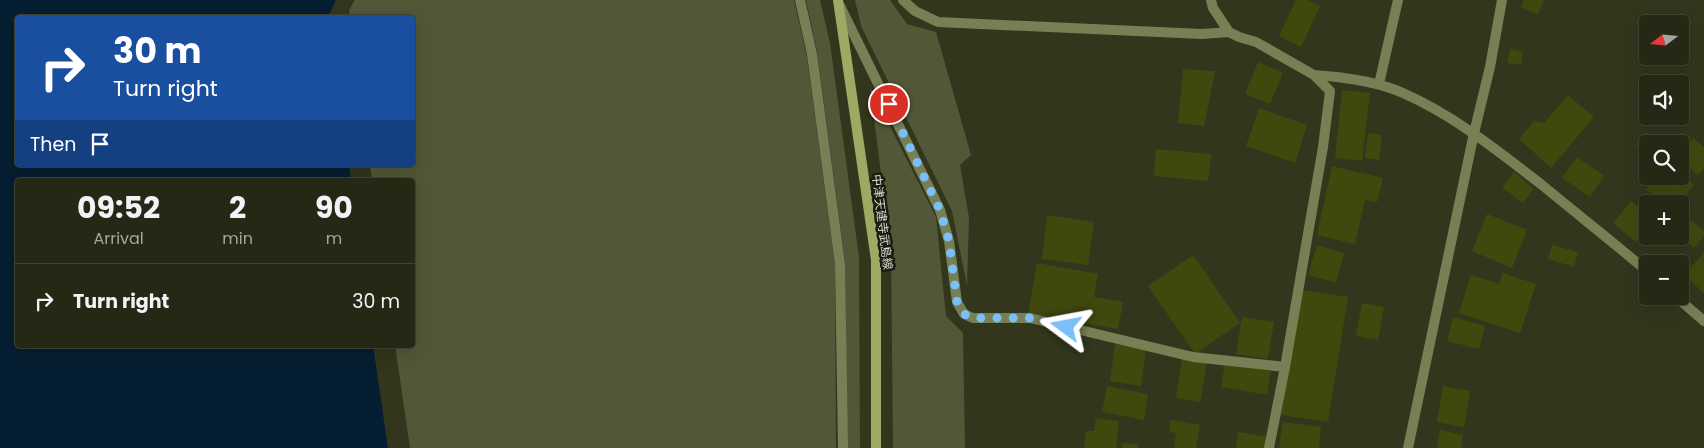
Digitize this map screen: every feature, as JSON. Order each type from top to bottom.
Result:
[{"type":"main road","name":"中津天建寺武島線","points":[[838,3],[876,260],[876,448]]},
{"type":"street","points":[[800,0],[812,54],[840,264],[843,448]]},
{"type":"street","points":[[903,0],[915,11],[938,22],[1202,34],[1229,32]]},
{"type":"street","points":[[1211,0],[1213,8],[1229,32],[1256,42],[1314,75],[1330,91],[1328,115],[1285,367],[1269,448]]},
{"type":"street","points":[[1379,84],[1398,0]]},
{"type":"street","points":[[1408,448],[1474,133],[1490,67],[1502,0]]},
{"type":"street","points":[[838,3],[940,210],[949,241],[957,302],[964,314],[973,318],[1030,318],[1193,357],[1285,367]]},
{"type":"street","points":[[1314,75],[1340,76],[1379,84],[1411,97],[1453,119],[1548,190],[1639,265]]},
{"type":"street","points":[[1685,305],[1704,321]]},
{"type":"green space","points":[[355,0],[794,0],[807,57],[835,265],[836,448],[410,448],[395,348],[415,348],[415,178],[372,178],[370,167],[415,167],[415,15],[350,15],[349,10]]},
{"type":"green space","points":[[806,0],[820,0],[830,43],[859,257],[860,448],[847,448],[845,262],[817,51]]},
{"type":"green space","points":[[855,0],[890,0],[907,24],[936,32],[971,155],[960,165],[969,218],[967,286],[952,211],[861,26]]},
{"type":"green space","points":[[870,87],[936,217],[946,316],[963,333],[965,448],[893,448],[891,252]]},
{"type":"water","points":[[0,0],[336,0],[329,15],[15,15],[15,167],[349,167],[351,178],[15,178],[15,348],[373,348],[388,448],[0,448]]},
{"type":"building","points":[[1296,0],[1307,0],[1320,6],[1301,47],[1279,36]]},
{"type":"building","points":[[1524,0],[1544,0],[1538,14],[1521,7]]},
{"type":"building","points":[[1510,49],[1523,52],[1521,65],[1507,63]]},
{"type":"building","points":[[1258,62],[1283,73],[1270,104],[1245,94]]},
{"type":"building","points":[[1183,69],[1215,71],[1204,126],[1178,123]]},
{"type":"building","points":[[1342,90],[1370,93],[1362,161],[1335,158]]},
{"type":"building","points":[[1568,95],[1594,117],[1551,168],[1519,139],[1534,121],[1544,123]]},
{"type":"building","points":[[1259,108],[1307,125],[1295,163],[1246,146]]},
{"type":"building","points":[[1368,133],[1382,135],[1379,160],[1365,158]]},
{"type":"building","points":[[1693,138],[1704,147],[1704,168],[1698,175],[1689,168],[1689,143]]},
{"type":"building","points":[[1156,149],[1211,154],[1208,181],[1154,176]]},
{"type":"building","points":[[1577,157],[1604,176],[1590,197],[1562,178]]},
{"type":"building","points":[[1332,166],[1383,178],[1377,202],[1365,200],[1355,244],[1317,235]]},
{"type":"building","points":[[1514,172],[1534,189],[1523,203],[1502,187]]},
{"type":"building","points":[[1689,181],[1694,185],[1686,195],[1654,195],[1646,189],[1649,185],[1689,185]]},
{"type":"building","points":[[1631,201],[1639,208],[1639,239],[1636,242],[1613,223]]},
{"type":"building","points":[[1487,214],[1527,230],[1512,268],[1472,251]]},
{"type":"building","points":[[1047,215],[1094,222],[1088,265],[1042,259]]},
{"type":"building","points":[[1689,219],[1704,231],[1704,235],[1694,248],[1689,244]]},
{"type":"building","points":[[1317,245],[1344,253],[1336,283],[1308,275]]},
{"type":"building","points":[[1552,245],[1578,252],[1574,267],[1548,259]]},
{"type":"building","points":[[1704,253],[1704,293],[1689,280],[1689,270]]},
{"type":"building","points":[[1193,255],[1240,323],[1195,354],[1148,286]]},
{"type":"building","points":[[1037,263],[1098,274],[1094,297],[1123,302],[1118,329],[1028,313]]},
{"type":"building","points":[[1503,273],[1536,284],[1520,333],[1459,313],[1471,275],[1499,284]]},
{"type":"building","points":[[1301,290],[1348,297],[1328,422],[1281,415]]},
{"type":"building","points":[[1362,303],[1384,307],[1378,340],[1356,336]]},
{"type":"building","points":[[1242,317],[1274,322],[1268,359],[1236,354]]},
{"type":"building","points":[[1453,317],[1485,326],[1479,349],[1447,341]]},
{"type":"building","points":[[1115,344],[1146,348],[1141,386],[1110,381]]},
{"type":"building","points":[[1182,358],[1207,362],[1200,402],[1176,398]]},
{"type":"building","points":[[1225,363],[1271,371],[1267,395],[1221,387]]},
{"type":"building","points":[[1107,386],[1148,394],[1144,420],[1102,412]]},
{"type":"building","points":[[1443,386],[1470,391],[1464,427],[1437,422]]},
{"type":"building","points":[[1096,418],[1119,421],[1116,448],[1084,448],[1086,431],[1094,431]]},
{"type":"building","points":[[1171,420],[1200,425],[1196,448],[1174,448],[1176,433],[1169,432]]},
{"type":"building","points":[[1283,422],[1321,427],[1319,448],[1279,448]]},
{"type":"building","points":[[1440,430],[1463,435],[1461,448],[1437,448]]},
{"type":"building","points":[[1238,432],[1269,437],[1267,448],[1236,448]]},
{"type":"building","points":[[1123,443],[1138,444],[1138,448],[1122,448]]},
{"type":"route","points":[[889,104],[940,210],[949,241],[957,302],[964,314],[973,318],[1030,318],[1066,327]]}]
